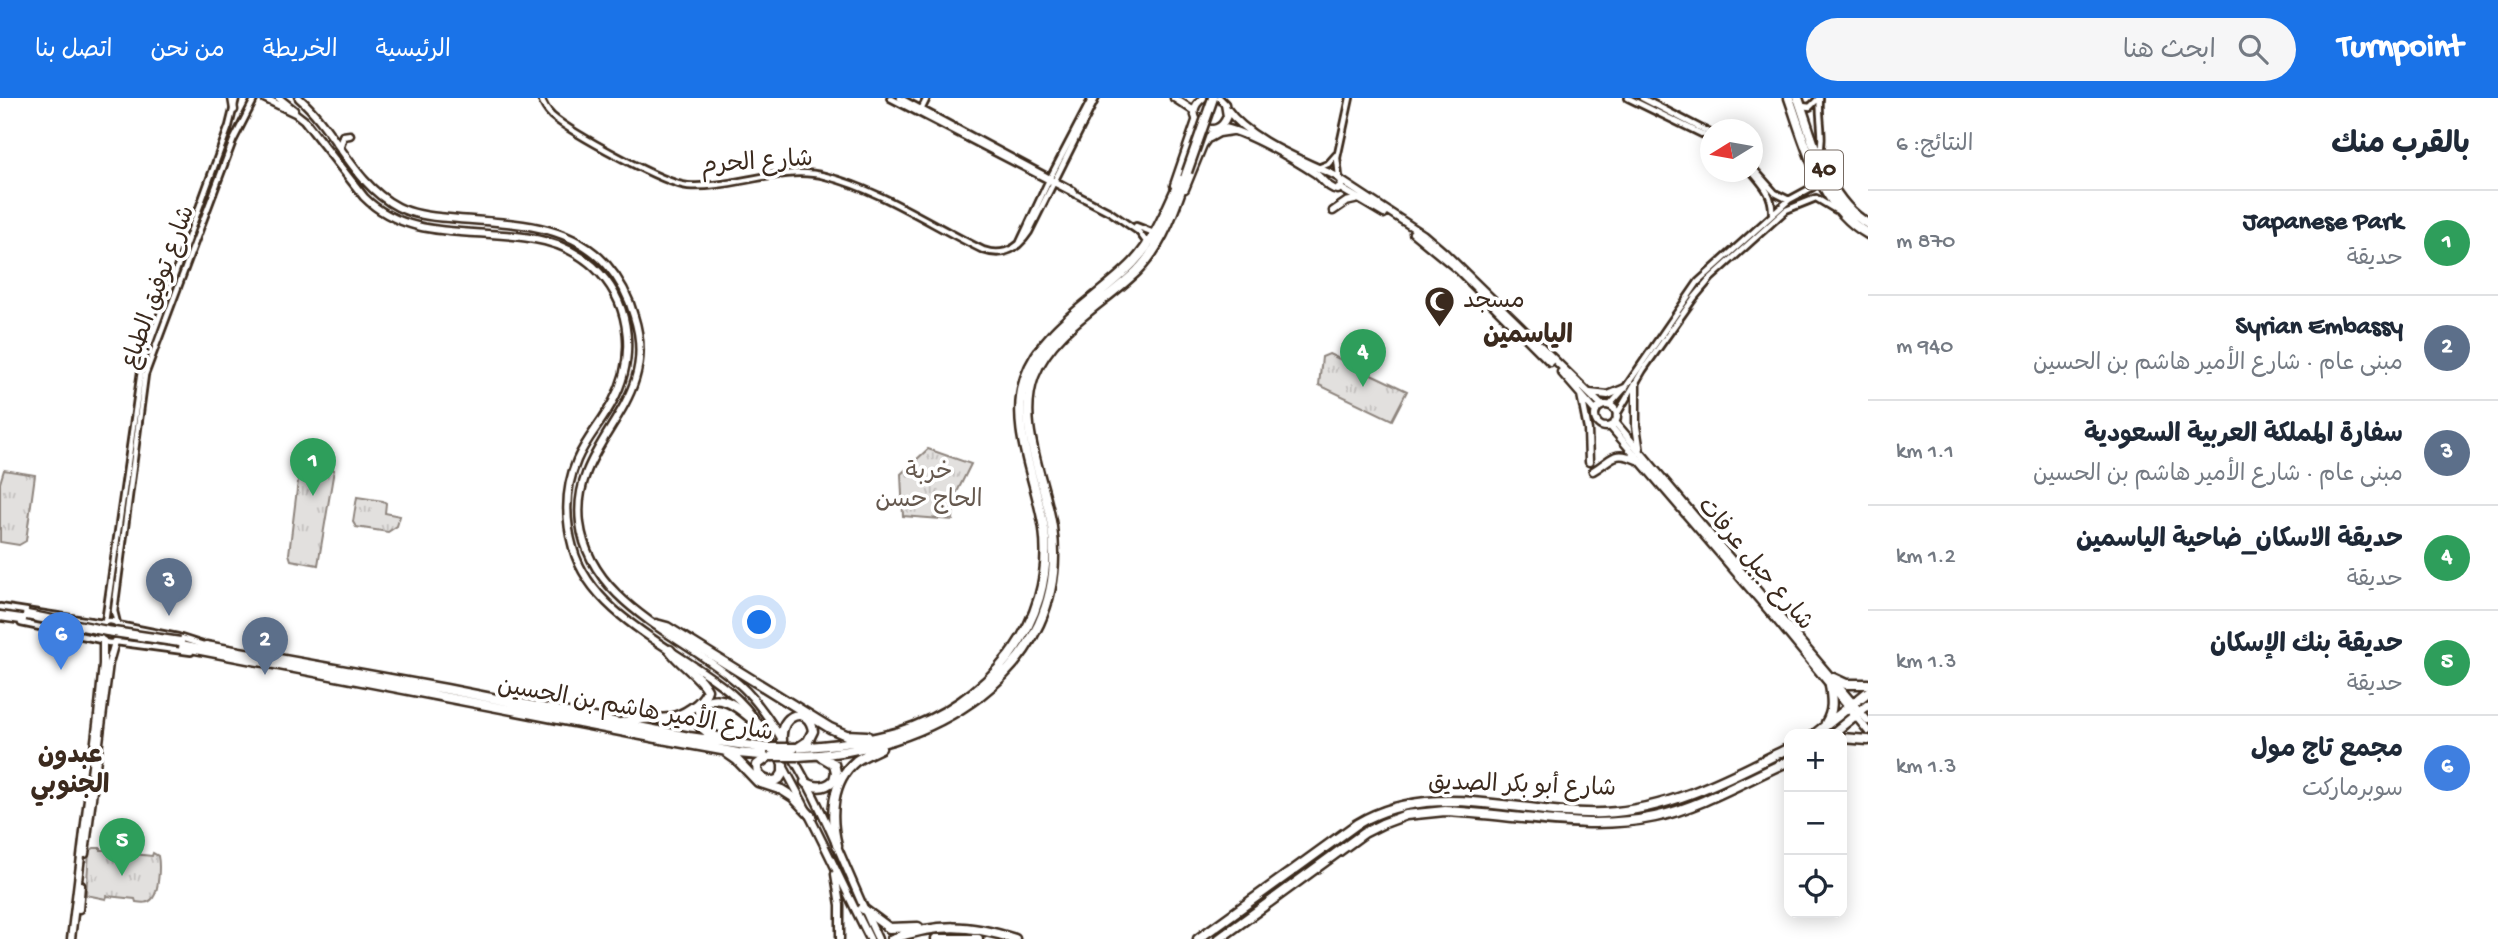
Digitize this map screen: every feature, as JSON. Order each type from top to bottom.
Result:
[{"type":"highway","name":"شارع الأمير هاشم بن الحسين","points":[[797,750],[816,755],[892,742],[923,731],[985,693],[1016,661],[1032,637],[1043,616],[1054,563],[1052,527],[1029,420],[1029,400],[1035,375],[1041,362],[1075,323],[1145,261],[1173,204],[1217,98]]},
{"type":"highway","name":"40","points":[[1789,98],[1816,171],[1827,192],[1843,214],[1868,234]]},
{"type":"highway","name":"40","points":[[1799,102],[1818,156],[1842,201],[1852,213],[1868,224]]},
{"type":"highway","name":"شارع الأمير هاشم بن الحسين","points":[[206,648],[722,750],[769,753],[843,744],[884,736],[930,719],[980,687],[1003,664],[1018,645],[1036,612],[1044,586],[1044,528],[1022,433],[1021,404],[1025,378],[1050,338],[1079,309],[1132,265],[1173,204]]},
{"type":"highway","name":"شارع الأمير هاشم بن الحسين","points":[[0,609],[27,618]]},
{"type":"highway","name":"شارع الأمير هاشم بن الحسين","points":[[0,617],[27,618],[206,648],[733,744],[769,753]]},
{"type":"highway","points":[[656,624],[667,628],[830,728],[846,735],[884,736]]},
{"type":"highway","points":[[620,723],[636,719],[675,718],[685,713],[705,695],[705,685],[679,662],[670,650]]},
{"type":"highway","points":[[1820,729],[1831,712],[1832,682],[1868,684]]},
{"type":"highway","points":[[1822,729],[1868,692]]},
{"type":"highway","points":[[733,744],[707,733],[700,726],[699,710],[704,704],[716,699],[725,701],[739,708],[762,728]]},
{"type":"highway","points":[[1838,729],[1861,711]]},
{"type":"highway","points":[[782,740],[782,727],[787,720],[794,716],[803,716],[810,721],[813,731],[797,750]]},
{"type":"highway","points":[[1847,738],[1868,740]]},
{"type":"highway","points":[[837,845],[832,813],[841,782],[857,760],[892,742]]},
{"type":"highway","points":[[722,750],[737,760],[758,782],[788,793],[811,817]]},
{"type":"highway","name":"شارع أبو بكر الصديق","points":[[1198,939],[1357,824],[1374,814],[1395,807],[1413,802],[1445,800],[1576,812],[1633,810],[1675,800],[1784,750]]},
{"type":"highway","points":[[769,753],[757,765],[758,774],[771,781],[779,779],[783,773],[783,765]]},
{"type":"highway","points":[[805,782],[814,787],[825,787],[835,777],[836,769],[832,762],[816,755]]},
{"type":"highway","name":"شارع أبو بكر الصديق","points":[[1219,939],[1364,833],[1391,820],[1415,813],[1445,811],[1603,824],[1636,821],[1679,810],[1784,763]]},
{"type":"highway","points":[[862,908],[890,928],[963,926],[989,930],[1015,939]]},
{"type":"highway","points":[[892,939],[935,927]]},
{"type":"highway","points":[[936,939],[978,939]]},
{"type":"main road","points":[[234,98],[234,109]]},
{"type":"main road","points":[[264,98],[295,113]]},
{"type":"main road","points":[[279,98],[312,129],[357,190],[370,203],[394,219],[421,227],[543,241],[567,248],[606,280],[624,319],[628,341],[627,361],[618,391],[575,465],[567,509],[570,536],[578,562],[603,599],[737,698],[762,728],[811,817],[870,939]]},
{"type":"main road","points":[[299,98],[321,121],[374,190],[400,208],[427,216],[559,232],[592,250],[617,278],[629,300],[637,326],[639,363],[631,394],[586,472],[580,497],[580,522],[587,553],[602,578],[625,601],[739,684],[782,740],[837,845],[862,908],[878,939]]},
{"type":"main road","points":[[1174,98],[1194,111]]},
{"type":"main road","points":[[1182,102],[1188,101],[1189,98]]},
{"type":"main road","points":[[1203,98],[1194,111],[1196,121],[1207,129],[1235,127],[1247,130],[1318,168],[1417,230],[1444,252],[1583,393],[1596,412],[1597,422],[1602,426],[1614,421],[1614,410],[1583,393],[1435,250],[1340,182]]},
{"type":"main road","points":[[1217,98],[1227,109],[1235,127],[1316,175],[1332,189],[1340,182]]},
{"type":"main road","name":"شارع الأمير هاشم بن الحسين","points":[[1173,204],[1204,143],[1227,116],[1227,109]]},
{"type":"main road","name":"شارع الأمير هاشم بن الحسين","points":[[1173,204],[1196,121]]},
{"type":"main road","points":[[1190,142],[1199,136],[1204,143],[1235,127]]},
{"type":"main road","points":[[340,147],[341,139],[350,135]]},
{"type":"main road","points":[[1333,211],[1346,202],[1360,198]]},
{"type":"main road","points":[[1593,471],[1619,455],[1640,457],[1636,426],[1636,384]]},
{"type":"main road","points":[[1583,393],[1608,395],[1625,388]]},
{"type":"main road","points":[[1583,393],[1589,462]]},
{"type":"main road","points":[[1596,412],[1606,406]]},
{"type":"main road","name":"شارع جبل عرفات","points":[[1614,421],[1640,457],[1868,721]]},
{"type":"main road","points":[[73,939],[103,664],[102,640]]},
{"type":"main road","points":[[73,939],[109,663],[115,642]]},
{"type":"main road","name":"شارع جبل عرفات","points":[[1861,711],[1868,731]]},
{"type":"main road","points":[[833,865],[840,905],[840,939]]},
{"type":"street","name":"شارع توفيق الطباع","points":[[118,624],[114,611],[142,384],[148,362],[246,112],[255,98]]},
{"type":"street","points":[[890,98],[918,109]]},
{"type":"street","points":[[900,98],[1051,181],[1136,226],[1155,233]]},
{"type":"street","points":[[918,109],[921,98]]},
{"type":"street","points":[[918,109],[927,98]]},
{"type":"street","name":"شارع الحرم","points":[[542,100],[554,117],[673,183],[698,186],[780,176],[822,175],[858,186],[991,253],[1009,251],[1020,243],[1094,98]]},
{"type":"street","points":[[1340,182],[1338,151],[1350,98]]},
{"type":"street","points":[[1628,98],[1700,133]]},
{"type":"street","points":[[1642,98],[1700,128]]},
{"type":"street","points":[[1799,102],[1810,107],[1819,98]]},
{"type":"street","points":[[1818,156],[1821,141],[1819,98]]},
{"type":"street","points":[[234,109],[243,105],[246,112]]},
{"type":"street","name":"شارع توفيق الطباع","points":[[104,623],[139,379],[160,311],[234,109]]},
{"type":"street","points":[[1318,168],[1328,164],[1338,151]]},
{"type":"street","points":[[1606,406],[1625,388],[1698,282],[1772,214],[1812,187],[1816,171]]},
{"type":"street","points":[[1763,180],[1779,195],[1789,200]]},
{"type":"street","points":[[1051,181],[1110,212],[1139,232],[1148,244]]},
{"type":"street","points":[[1761,182],[1769,193],[1772,214]]},
{"type":"street","points":[[1772,202],[1779,201],[1779,195]]},
{"type":"street","points":[[1614,421],[1657,350],[1701,289],[1778,217],[1815,198],[1843,214]]},
{"type":"street","points":[[160,311],[168,315]]},
{"type":"street","points":[[0,609],[90,622],[111,621],[131,628],[178,637],[206,648]]},
{"type":"street","points":[[0,617],[108,643],[131,643],[184,651],[206,648]]},
{"type":"street","points":[[87,636],[94,629],[90,622]]},
{"type":"street","points":[[102,640],[99,631],[104,623]]},
{"type":"street","points":[[115,642],[121,634],[118,624]]},
{"type":"street","points":[[131,628],[126,634],[131,643]]},
{"type":"green space","points":[[1329,354],[1407,391],[1392,420],[1319,385],[1322,357]]},
{"type":"green space","name":"خربة الحاج حسن","points":[[928,449],[971,464],[954,498],[953,520],[903,516],[901,474]]},
{"type":"green space","points":[[312,459],[325,462],[334,470],[318,565],[291,560],[289,554],[300,465]]},
{"type":"green space","points":[[4,470],[35,475],[26,541],[19,545],[0,542],[0,483]]},
{"type":"green space","points":[[357,497],[386,503],[385,513],[400,516],[397,526],[388,532],[356,527],[353,522]]},
{"type":"green space","points":[[101,848],[152,856],[153,853],[158,856],[158,884],[151,900],[140,903],[135,899],[107,896],[106,899],[86,895],[89,851]]},
{"type":"place","name":"مسجد","points":[[1440,329]]},
{"type":"place","name":"حديقة الاسكان_ضاحية الياسمين","points":[[1363,387]]},
{"type":"place","name":"Japanese Park","points":[[313,496]]},
{"type":"place","name":"سفارة المملكة العربية السعودية","points":[[169,616]]},
{"type":"place","name":"مجمع تاج مول","points":[[61,670]]},
{"type":"place","name":"Syrian Embassy","points":[[265,675]]},
{"type":"place","name":"حديقة بنك الإسكان","points":[[122,876]]},
{"type":"district","name":"الياسمين","points":[[1528,337]]},
{"type":"district","name":"عبدون الجنوبي","points":[[70,772]]}]
